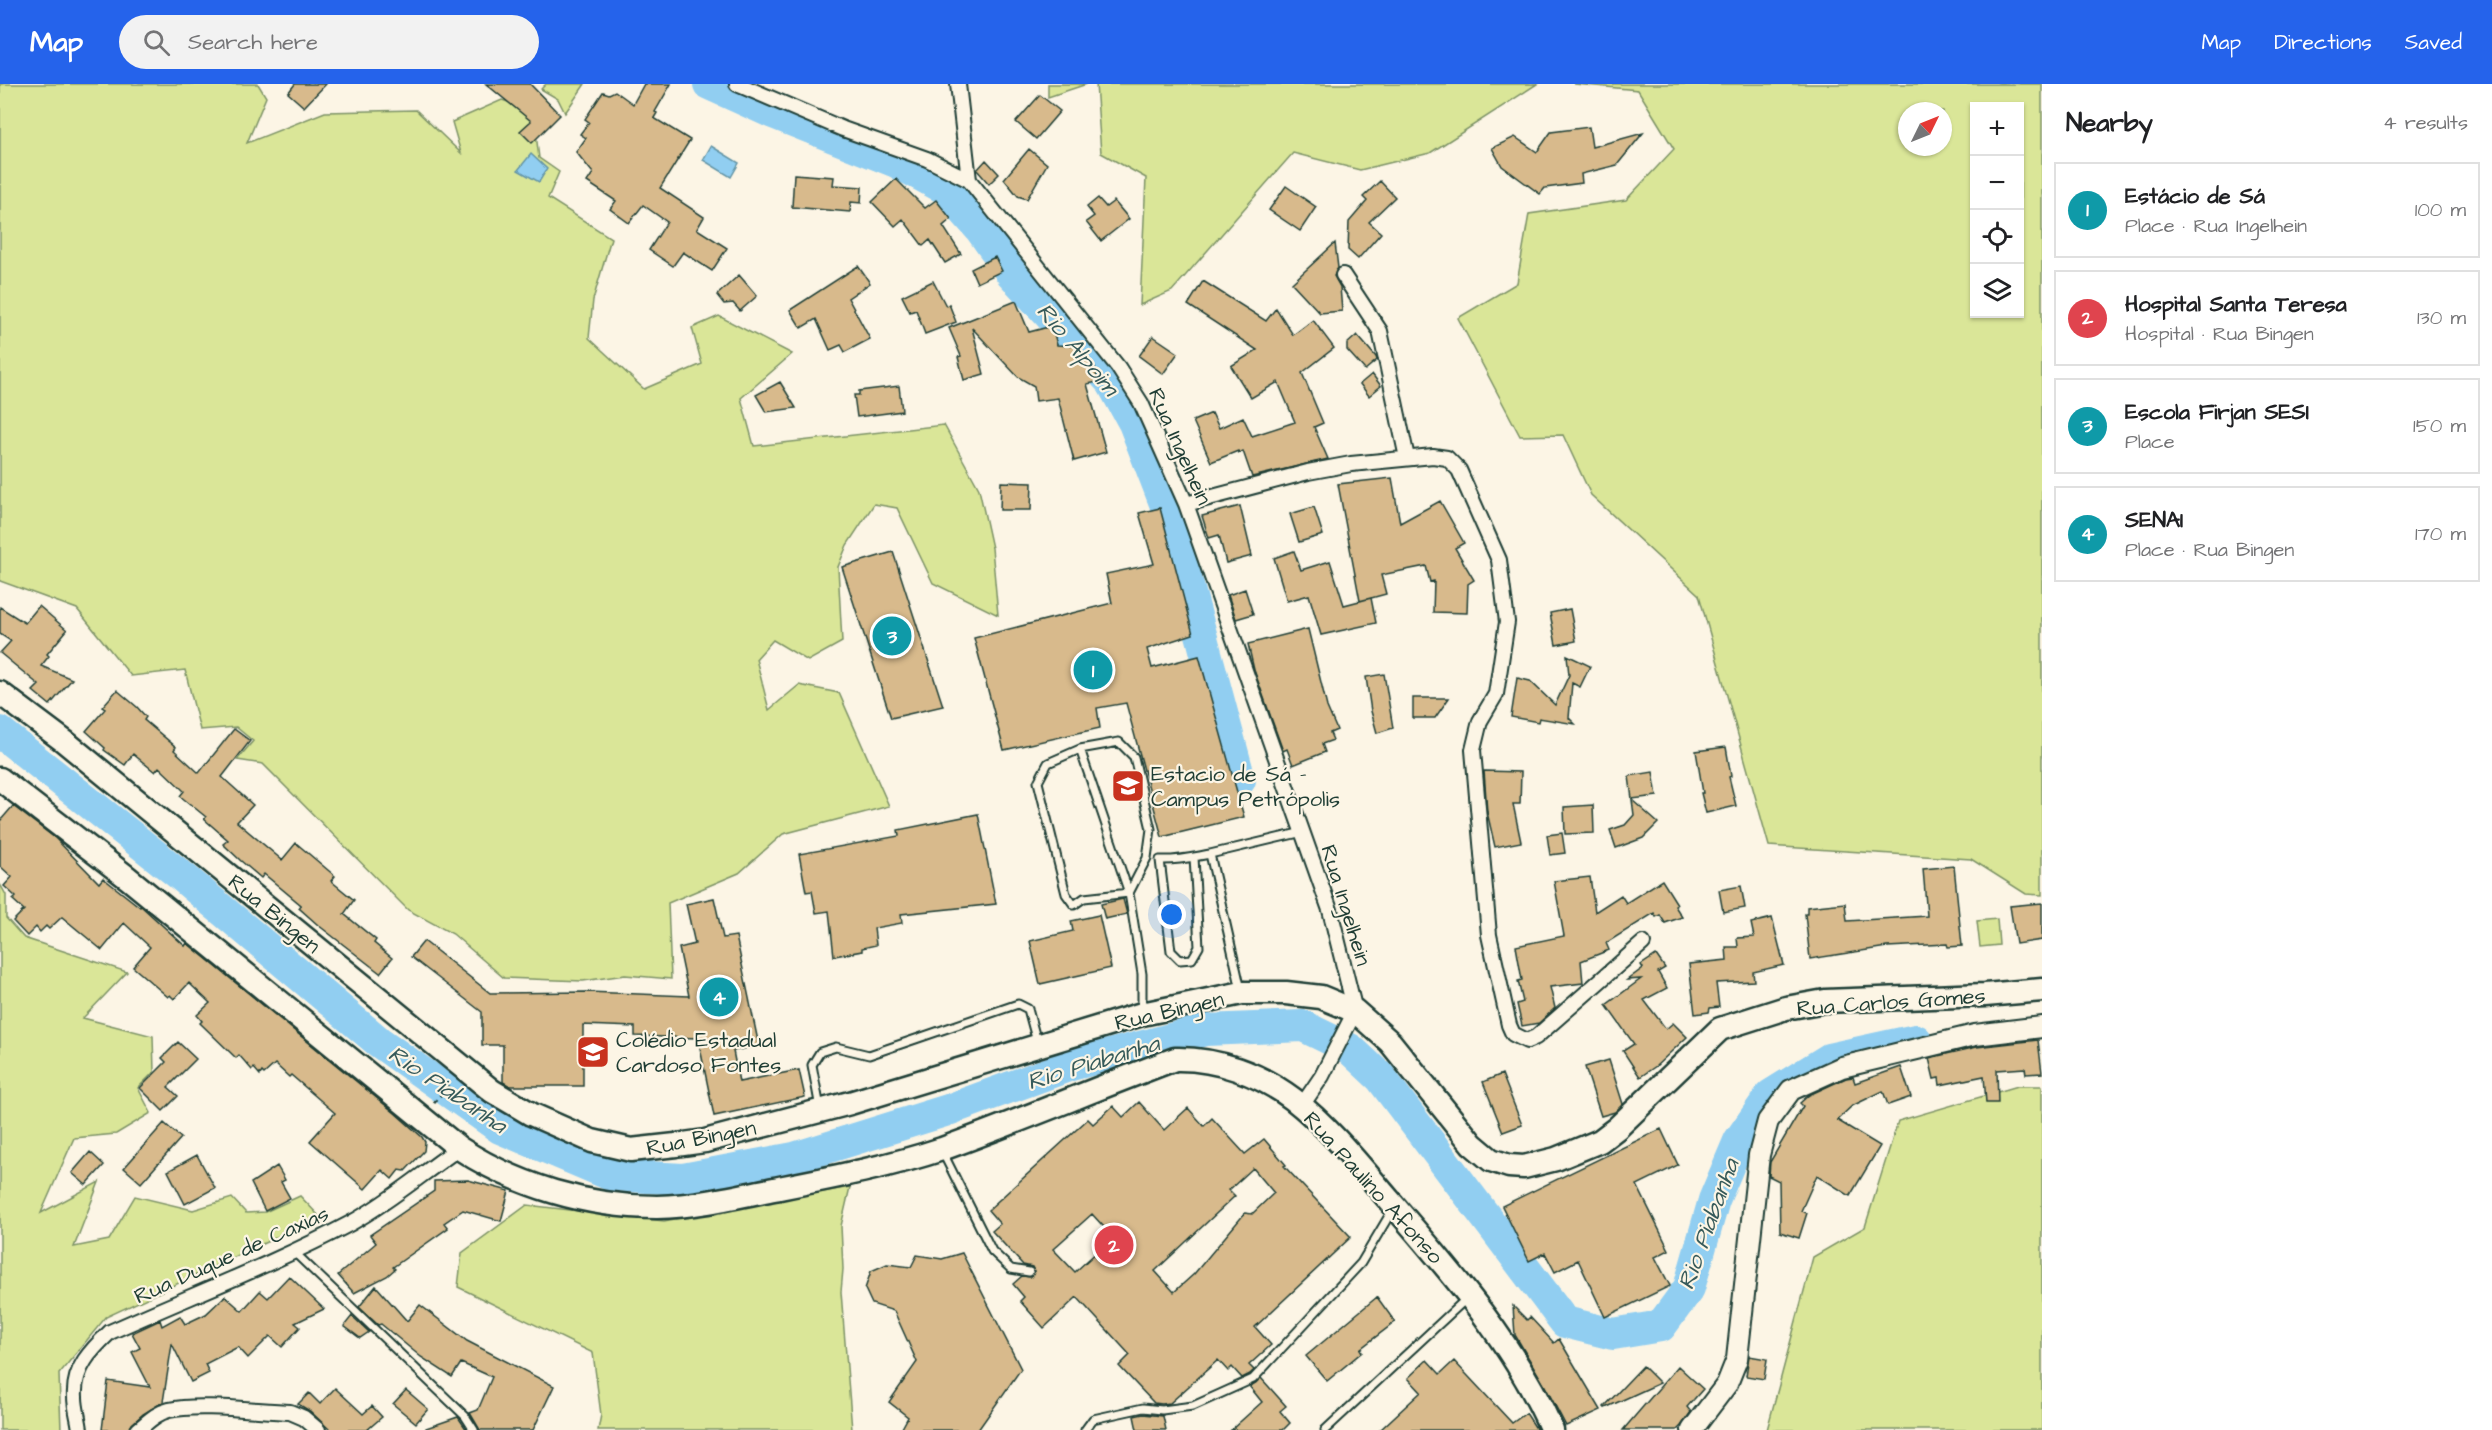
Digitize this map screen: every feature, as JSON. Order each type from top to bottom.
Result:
[{"type":"main road","name":"Rua Bingen","points":[[0,693],[64,741],[492,1091],[531,1114],[592,1141],[631,1150],[705,1141],[821,1111],[1143,1014],[1242,993],[1286,993],[1321,997],[1355,1011]]},
{"type":"main road","points":[[0,779],[128,878],[459,1148],[486,1166],[525,1183],[585,1200],[656,1207],[700,1204],[811,1182],[941,1149],[1175,1059],[1195,1059],[1228,1065],[1278,1089],[1302,1107]]},
{"type":"main road","name":"Rua Carlos Gomes","points":[[1355,1011],[1390,1042],[1472,1144],[1491,1160],[1509,1166],[1524,1167],[1556,1159],[1600,1141],[1617,1128],[1720,1029],[1806,1003],[1985,995],[2042,990]]},
{"type":"main road","points":[[1692,1430],[1727,1384],[1737,1359],[1759,1155],[1768,1121],[1791,1090],[1842,1067],[1975,1035],[2042,1027]]},
{"type":"main road","name":"Rua Paulino Afonso","points":[[1302,1107],[1336,1139],[1470,1295],[1517,1363],[1552,1430]]},
{"type":"street","name":"Rua Ingelhein","points":[[736,84],[749,87],[843,129],[927,159],[969,180],[1118,367],[1141,403],[1186,504],[1330,910],[1355,1011]]},
{"type":"street","points":[[958,84],[969,180]]},
{"type":"street","points":[[1343,274],[1380,331],[1407,458]]},
{"type":"street","points":[[1186,504],[1308,472],[1407,458],[1433,456],[1447,458],[1459,470],[1499,560],[1507,622],[1497,694],[1480,721],[1473,750],[1490,935],[1513,1035],[1527,1041],[1536,1037],[1643,943]]},
{"type":"street","name":"Rua Paulino Afonso","points":[[1302,1107],[1322,1076],[1355,1011]]},
{"type":"street","name":"Rua Duque de Caxias","points":[[80,1430],[75,1396],[77,1377],[82,1362],[110,1332],[293,1251],[351,1222],[400,1192],[459,1148]]},
{"type":"street","points":[[138,1430],[155,1416],[168,1410],[186,1408],[290,1412],[304,1418],[318,1430]]},
{"type":"lane","points":[[1119,742],[1134,757],[1151,829],[1148,858],[1129,893],[1084,898],[1074,905],[1066,894],[1038,782],[1048,763],[1080,749],[1119,742]]},
{"type":"lane","points":[[1080,749],[1129,893],[1142,974],[1143,1014]]},
{"type":"lane","points":[[1148,858],[1177,861],[1303,832]]},
{"type":"lane","points":[[1210,854],[1242,993]]},
{"type":"lane","points":[[1160,860],[1171,951],[1180,960],[1192,959],[1199,947],[1194,857]]},
{"type":"lane","points":[[821,1111],[812,1065],[820,1052],[836,1047],[869,1055],[1018,1004],[1028,1010],[1038,1045]]},
{"type":"lane","points":[[941,1149],[992,1251],[1011,1269],[1029,1272]]},
{"type":"lane","points":[[1084,1430],[1093,1419],[1133,1410],[1192,1406],[1252,1379],[1360,1263],[1394,1206]]},
{"type":"lane","points":[[293,1251],[378,1330],[465,1416],[474,1430]]},
{"type":"lane","points":[[1325,1430],[1470,1295]]},
{"type":"path","points":[[428,1111],[448,1086]]},
{"type":"green space","points":[[0,84],[258,84],[266,97],[247,143],[325,112],[416,110],[461,153],[452,122],[502,100],[533,110],[539,158],[559,172],[548,198],[611,238],[593,300],[589,338],[644,389],[702,364],[692,328],[719,316],[792,354],[741,398],[754,446],[944,425],[979,489],[992,548],[998,615],[933,583],[897,508],[874,504],[847,545],[838,567],[842,642],[808,661],[773,640],[756,659],[769,710],[799,685],[839,693],[889,806],[783,834],[739,873],[668,903],[671,979],[625,975],[583,981],[504,978],[453,934],[408,910],[263,764],[237,760],[253,741],[236,727],[200,730],[185,670],[131,676],[77,609],[0,581]]},
{"type":"green space","points":[[546,84],[585,84],[565,113],[558,99],[541,89]]},
{"type":"green space","points":[[1048,84],[1087,84],[1048,97]]},
{"type":"green space","points":[[1096,84],[1537,84],[1430,153],[1360,170],[1293,153],[1172,291],[1140,305],[1146,178],[1101,153]]},
{"type":"green space","points":[[1574,84],[2042,84],[2042,895],[2026,894],[1971,859],[1769,846],[1699,595],[1591,495],[1563,435],[1520,436],[1458,318],[1517,283],[1529,214],[1626,200],[1674,149],[1638,90]]},
{"type":"green space","points":[[0,884],[6,895],[6,918],[24,938],[127,972],[83,1018],[153,1036],[154,1072],[138,1088],[151,1113],[116,1134],[74,1138],[41,1213],[99,1182],[74,1247],[109,1240],[135,1196],[193,1210],[232,1198],[246,1213],[265,1212],[300,1196],[320,1217],[106,1317],[59,1374],[61,1430],[0,1430]]},
{"type":"green space","points":[[1997,919],[1999,945],[1980,947],[1977,921]]},
{"type":"green space","points":[[2018,1086],[2042,1086],[2042,1430],[1767,1430],[1813,1257],[1865,1227],[1898,1121]]},
{"type":"green space","points":[[850,1187],[841,1226],[843,1269],[841,1292],[852,1430],[598,1430],[601,1415],[593,1353],[458,1287],[462,1253],[527,1205],[664,1221]]},
{"type":"water","points":[[711,146],[739,163],[731,177],[703,160]]},
{"type":"water","points":[[531,154],[547,169],[539,182],[518,170]]},
{"type":"building","points":[[295,84],[326,84],[304,107],[288,93]]},
{"type":"building","points":[[486,84],[530,84],[560,115],[532,143],[520,131],[531,121]]},
{"type":"building","points":[[644,84],[671,84],[654,118],[690,140],[660,188],[704,217],[697,229],[727,248],[712,271],[683,252],[673,266],[649,250],[667,222],[643,205],[629,223],[610,209],[616,201],[587,182],[593,173],[576,152],[586,138],[580,134],[589,122],[585,119],[603,92],[609,94],[615,91],[633,104]]},
{"type":"building","points":[[1040,95],[1060,111],[1036,139],[1016,122]]},
{"type":"building","points":[[1589,127],[1592,147],[1643,133],[1617,165],[1581,174],[1582,183],[1545,188],[1540,194],[1502,166],[1492,148],[1515,137],[1537,152],[1551,132]]},
{"type":"building","points":[[1029,149],[1047,164],[1027,199],[1018,196],[1004,179]]},
{"type":"building","points":[[986,160],[999,174],[989,184],[977,170]]},
{"type":"building","points":[[794,174],[834,177],[833,185],[862,187],[861,203],[851,202],[850,212],[792,207]]},
{"type":"building","points":[[896,179],[925,208],[936,200],[951,219],[943,226],[961,254],[945,263],[930,240],[923,246],[903,219],[895,226],[872,202]]},
{"type":"building","points":[[1380,181],[1395,197],[1369,222],[1381,233],[1358,259],[1348,250],[1349,222],[1367,201],[1363,197]]},
{"type":"building","points":[[1286,186],[1316,207],[1300,231],[1269,210]]},
{"type":"building","points":[[1098,198],[1106,207],[1114,201],[1129,219],[1101,241],[1086,222],[1094,216],[1087,207]]},
{"type":"building","points":[[1335,243],[1338,268],[1334,276],[1340,287],[1342,311],[1320,313],[1292,283]]},
{"type":"building","points":[[995,257],[1002,271],[977,283],[971,269]]},
{"type":"building","points":[[858,266],[870,283],[848,298],[870,339],[845,352],[841,345],[830,350],[816,319],[801,328],[790,310]]},
{"type":"building","points":[[739,275],[757,296],[740,311],[733,303],[724,304],[717,295]]},
{"type":"building","points":[[933,281],[946,306],[949,304],[956,322],[925,334],[916,310],[910,312],[902,296]]},
{"type":"building","points":[[1203,281],[1266,321],[1276,308],[1293,335],[1313,320],[1334,348],[1302,373],[1323,423],[1314,427],[1328,459],[1252,477],[1243,451],[1211,462],[1193,421],[1212,413],[1219,428],[1243,417],[1252,436],[1295,422],[1278,382],[1251,398],[1231,366],[1257,350],[1188,305]]},
{"type":"building","points":[[1016,301],[1029,332],[1052,326],[1057,345],[1075,346],[1095,367],[1098,382],[1087,384],[1106,452],[1074,461],[1058,398],[1036,401],[1034,386],[1018,377],[972,328],[984,374],[964,380],[958,357],[961,356],[949,328]]},
{"type":"building","points":[[1357,335],[1377,360],[1365,370],[1347,350],[1347,344]]},
{"type":"building","points":[[1153,336],[1178,353],[1163,374],[1139,356]]},
{"type":"building","points":[[1372,374],[1381,386],[1369,396],[1360,384]]},
{"type":"building","points":[[780,382],[796,408],[766,412],[756,395]]},
{"type":"building","points":[[899,386],[902,411],[857,417],[854,395],[859,395],[859,391]]},
{"type":"building","points":[[1392,478],[1400,523],[1440,501],[1464,543],[1455,548],[1474,580],[1468,584],[1467,613],[1433,612],[1434,581],[1430,582],[1426,566],[1381,575],[1386,594],[1360,601],[1338,484]]},
{"type":"building","points":[[1001,482],[1032,483],[1031,510],[1000,510]]},
{"type":"building","points":[[1240,506],[1252,556],[1226,563],[1219,535],[1209,538],[1202,516]]},
{"type":"building","points":[[1314,507],[1323,535],[1299,542],[1290,514]]},
{"type":"building","points":[[1160,508],[1193,634],[1147,649],[1152,668],[1199,656],[1244,817],[1162,837],[1126,703],[1097,708],[1100,728],[1004,750],[974,638],[1112,603],[1106,574],[1154,564],[1139,513]]},
{"type":"building","points":[[1294,551],[1301,570],[1330,561],[1344,605],[1371,598],[1376,623],[1321,635],[1309,595],[1287,601],[1274,558]]},
{"type":"building","points":[[893,552],[943,706],[891,718],[842,567]]},
{"type":"building","points":[[1245,589],[1253,614],[1236,619],[1228,595]]},
{"type":"building","points":[[39,606],[67,630],[47,654],[49,656],[41,666],[72,679],[50,705],[33,691],[39,685],[0,653],[11,641],[0,634],[0,607],[25,623]]},
{"type":"building","points":[[1570,609],[1576,641],[1556,645],[1550,613]]},
{"type":"building","points":[[1308,629],[1327,707],[1337,730],[1330,733],[1333,740],[1322,744],[1325,752],[1293,765],[1287,749],[1283,751],[1254,670],[1248,644]]},
{"type":"building","points":[[1567,655],[1590,666],[1580,687],[1572,683],[1569,718],[1575,724],[1539,718],[1538,722],[1511,717],[1517,678],[1530,681],[1555,705],[1569,675]]},
{"type":"building","points":[[1384,674],[1393,728],[1377,733],[1366,677]]},
{"type":"building","points":[[117,690],[137,707],[146,717],[144,720],[176,747],[174,750],[199,773],[234,729],[250,741],[222,777],[253,805],[237,822],[282,860],[296,843],[335,876],[331,881],[354,900],[344,914],[376,940],[374,943],[392,958],[380,973],[318,925],[299,908],[301,905],[264,874],[261,878],[241,861],[223,844],[228,840],[204,819],[206,817],[180,796],[184,791],[159,767],[155,772],[133,754],[125,765],[104,750],[105,748],[86,731],[105,709],[102,707]]},
{"type":"building","points":[[1413,698],[1449,698],[1435,718],[1413,718]]},
{"type":"building","points":[[1726,747],[1731,776],[1729,777],[1736,806],[1706,813],[1696,751]]},
{"type":"building","points":[[1484,771],[1521,772],[1520,804],[1513,804],[1521,842],[1495,847],[1487,812]]},
{"type":"building","points":[[1653,772],[1657,796],[1632,799],[1629,776]]},
{"type":"building","points":[[1632,800],[1658,823],[1643,838],[1616,848],[1610,830],[1625,825],[1634,815]]},
{"type":"building","points":[[1593,805],[1594,833],[1565,834],[1564,807]]},
{"type":"building","points":[[13,806],[55,838],[99,883],[103,878],[141,906],[185,946],[187,943],[395,1113],[422,1137],[425,1142],[424,1151],[405,1171],[399,1170],[392,1179],[382,1170],[365,1189],[310,1141],[335,1113],[275,1064],[260,1075],[254,1068],[252,1070],[239,1055],[236,1058],[200,1023],[202,1021],[197,1015],[210,1003],[189,983],[174,999],[170,995],[168,997],[133,967],[150,947],[124,923],[102,950],[62,917],[49,929],[46,926],[40,932],[36,927],[27,936],[13,921],[24,910],[13,900],[16,897],[4,886],[12,877],[0,866],[0,821]]},
{"type":"building","points":[[978,814],[996,904],[901,914],[902,923],[874,928],[876,945],[862,948],[862,951],[834,956],[829,911],[816,913],[812,891],[806,892],[799,854],[899,836],[898,830]]},
{"type":"building","points":[[1562,833],[1565,853],[1550,855],[1547,835]]},
{"type":"building","points":[[1954,866],[1962,946],[1948,947],[1947,944],[1887,947],[1810,959],[1805,914],[1807,914],[1807,907],[1845,903],[1847,921],[1927,916],[1923,869]]},
{"type":"building","points":[[1590,877],[1595,912],[1621,895],[1626,903],[1662,880],[1682,917],[1665,923],[1660,915],[1656,917],[1654,913],[1606,943],[1609,950],[1581,961],[1583,983],[1550,987],[1555,1008],[1539,1023],[1522,1026],[1517,1004],[1523,1002],[1518,981],[1522,980],[1516,946],[1564,936],[1554,881]]},
{"type":"building","points":[[1741,886],[1745,908],[1723,912],[1719,890]]},
{"type":"building","points":[[714,898],[723,938],[736,936],[759,1046],[733,1051],[739,1082],[799,1070],[805,1097],[714,1116],[698,1038],[635,1036],[635,1027],[583,1025],[583,1086],[510,1086],[503,1082],[503,1045],[482,1045],[482,1012],[411,957],[424,941],[490,993],[587,992],[689,996],[679,948],[695,944],[686,904]]},
{"type":"building","points":[[1123,899],[1127,914],[1105,919],[1101,904]]},
{"type":"building","points":[[2042,903],[2042,940],[2016,944],[2010,906]]},
{"type":"building","points":[[1099,915],[1111,968],[1040,984],[1030,941],[1073,931],[1071,921]]},
{"type":"building","points":[[1772,918],[1784,965],[1753,972],[1754,981],[1716,983],[1719,1007],[1710,1008],[1709,1012],[1695,1014],[1689,964],[1727,960],[1726,947],[1738,947],[1737,938],[1754,937],[1751,923]]},
{"type":"building","points":[[1656,955],[1665,968],[1658,972],[1667,988],[1644,1000],[1666,1029],[1673,1023],[1687,1037],[1656,1066],[1640,1077],[1623,1051],[1634,1044],[1606,1005],[1641,979],[1627,980],[1643,968],[1641,965]]},
{"type":"building","points":[[2038,1040],[2042,1073],[2026,1074],[2025,1068],[1997,1070],[1998,1103],[1986,1103],[1984,1076],[1940,1085],[1939,1078],[1934,1079],[1929,1058],[1977,1047]]},
{"type":"building","points":[[178,1042],[196,1059],[168,1087],[178,1096],[163,1111],[140,1088],[166,1062],[162,1058]]},
{"type":"building","points":[[1609,1060],[1623,1104],[1615,1112],[1601,1116],[1585,1067]]},
{"type":"building","points":[[1901,1067],[1911,1097],[1888,1105],[1883,1091],[1852,1106],[1837,1120],[1880,1146],[1850,1196],[1817,1175],[1801,1211],[1807,1213],[1799,1238],[1780,1232],[1779,1181],[1769,1176],[1770,1162],[1803,1106],[1800,1103],[1809,1095],[1846,1078],[1853,1077],[1855,1083]]},
{"type":"building","points":[[1502,1074],[1522,1125],[1503,1132],[1483,1082]]},
{"type":"building","points":[[1139,1102],[1164,1130],[1188,1108],[1204,1126],[1212,1118],[1245,1154],[1264,1139],[1286,1165],[1284,1166],[1351,1237],[1255,1327],[1271,1345],[1249,1365],[1254,1370],[1250,1374],[1242,1378],[1232,1367],[1228,1371],[1218,1360],[1170,1403],[1154,1403],[1119,1366],[1130,1355],[1077,1297],[1044,1328],[1020,1301],[1024,1297],[1013,1284],[1022,1276],[1031,1277],[1034,1271],[1032,1267],[1023,1265],[992,1231],[1000,1224],[988,1210],[1088,1119],[1093,1124],[1113,1106],[1123,1117]],"holes":[[[1253,1168],[1274,1193],[1252,1214],[1245,1213],[1194,1274],[1174,1292],[1155,1271],[1235,1196],[1229,1190]],[[1092,1214],[1113,1237],[1075,1272],[1053,1249]]]},
{"type":"building","points":[[164,1123],[181,1138],[141,1183],[124,1168]]},
{"type":"building","points":[[1661,1129],[1678,1165],[1637,1185],[1669,1250],[1655,1257],[1670,1286],[1605,1317],[1578,1260],[1555,1272],[1545,1253],[1529,1261],[1502,1206]]},
{"type":"building","points":[[90,1152],[104,1165],[86,1185],[72,1173]]},
{"type":"building","points":[[197,1155],[215,1188],[185,1204],[168,1171]]},
{"type":"building","points":[[277,1166],[285,1180],[281,1182],[290,1198],[265,1211],[251,1183]]},
{"type":"building","points":[[468,1180],[509,1191],[501,1221],[463,1210],[444,1223],[448,1228],[393,1267],[395,1269],[387,1276],[354,1293],[338,1275],[376,1243],[370,1235],[434,1191],[434,1181]]},
{"type":"building","points":[[962,1253],[1021,1369],[978,1430],[901,1430],[908,1417],[889,1402],[917,1362],[894,1311],[872,1304],[865,1289],[871,1271],[887,1264],[911,1267],[917,1255],[942,1259]]},
{"type":"building","points":[[289,1276],[324,1309],[295,1323],[300,1327],[282,1347],[270,1336],[248,1358],[238,1347],[205,1364],[209,1373],[191,1382],[172,1344],[163,1402],[143,1414],[129,1430],[102,1430],[108,1381],[150,1387],[132,1352],[140,1348],[132,1333],[160,1320],[162,1326],[180,1316],[185,1324],[206,1314],[225,1296],[242,1311],[260,1291],[268,1298]]},
{"type":"building","points":[[376,1286],[407,1321],[420,1305],[467,1341],[554,1386],[533,1430],[480,1430],[470,1413],[478,1410],[492,1377],[461,1363],[452,1377],[421,1357],[381,1324],[378,1325],[359,1307]]},
{"type":"building","points":[[1377,1297],[1395,1322],[1360,1349],[1362,1352],[1327,1381],[1306,1356]]},
{"type":"building","points":[[1513,1306],[1527,1320],[1530,1317],[1554,1343],[1559,1339],[1601,1410],[1566,1426],[1515,1335]]},
{"type":"building","points":[[352,1316],[369,1332],[360,1338],[344,1326]]},
{"type":"building","points":[[1749,1356],[1767,1359],[1764,1379],[1746,1376]]},
{"type":"building","points":[[1427,1360],[1440,1374],[1454,1361],[1512,1423],[1526,1413],[1537,1430],[1380,1430],[1421,1392],[1408,1378]]},
{"type":"building","points":[[1643,1366],[1660,1383],[1605,1408],[1604,1407]]},
{"type":"building","points":[[1678,1366],[1703,1389],[1687,1407],[1691,1412],[1681,1426],[1677,1430],[1623,1430]]},
{"type":"building","points":[[1261,1378],[1286,1406],[1280,1411],[1290,1423],[1283,1430],[1231,1430],[1262,1402],[1250,1387]]},
{"type":"building","points":[[335,1388],[363,1414],[372,1406],[382,1417],[367,1430],[330,1430],[310,1411],[298,1404],[309,1393],[320,1404]]},
{"type":"building","points":[[406,1390],[428,1409],[416,1423],[393,1404]]},
{"type":"building","points":[[1143,1414],[1163,1416],[1166,1430],[1137,1430],[1134,1416]]},
{"type":"building","points":[[458,1417],[467,1430],[426,1430],[426,1428]]},
{"type":"waterway","name":"Rio Alpoim","points":[[709,84],[773,113],[896,162],[944,188],[981,230],[1012,274],[1112,383],[1134,423],[1168,511],[1240,780]]},
{"type":"waterway","name":"Rio Piabanha","points":[[0,732],[184,878],[379,1042],[500,1128],[611,1175],[683,1179],[794,1158],[948,1110],[1071,1065],[1205,1030],[1303,1026],[1350,1049],[1381,1078],[1565,1322],[1613,1334],[1661,1326],[1689,1288],[1714,1200],[1739,1141],[1771,1095],[1829,1059],[1916,1040]]},
{"type":"place","name":"Escola Firjan SESI","points":[[892,636]]},
{"type":"place","name":"Estácio de Sá","points":[[1093,670]]},
{"type":"place","name":"Estacio de Sá - Campus Petrópolis","points":[[1128,786]]},
{"type":"place","name":"SENAI","points":[[719,997]]},
{"type":"place","name":"Colédio Estadual Cardoso Fontes","points":[[593,1052]]},
{"type":"place","name":"Hospital Santa Teresa","points":[[1114,1245]]}]
